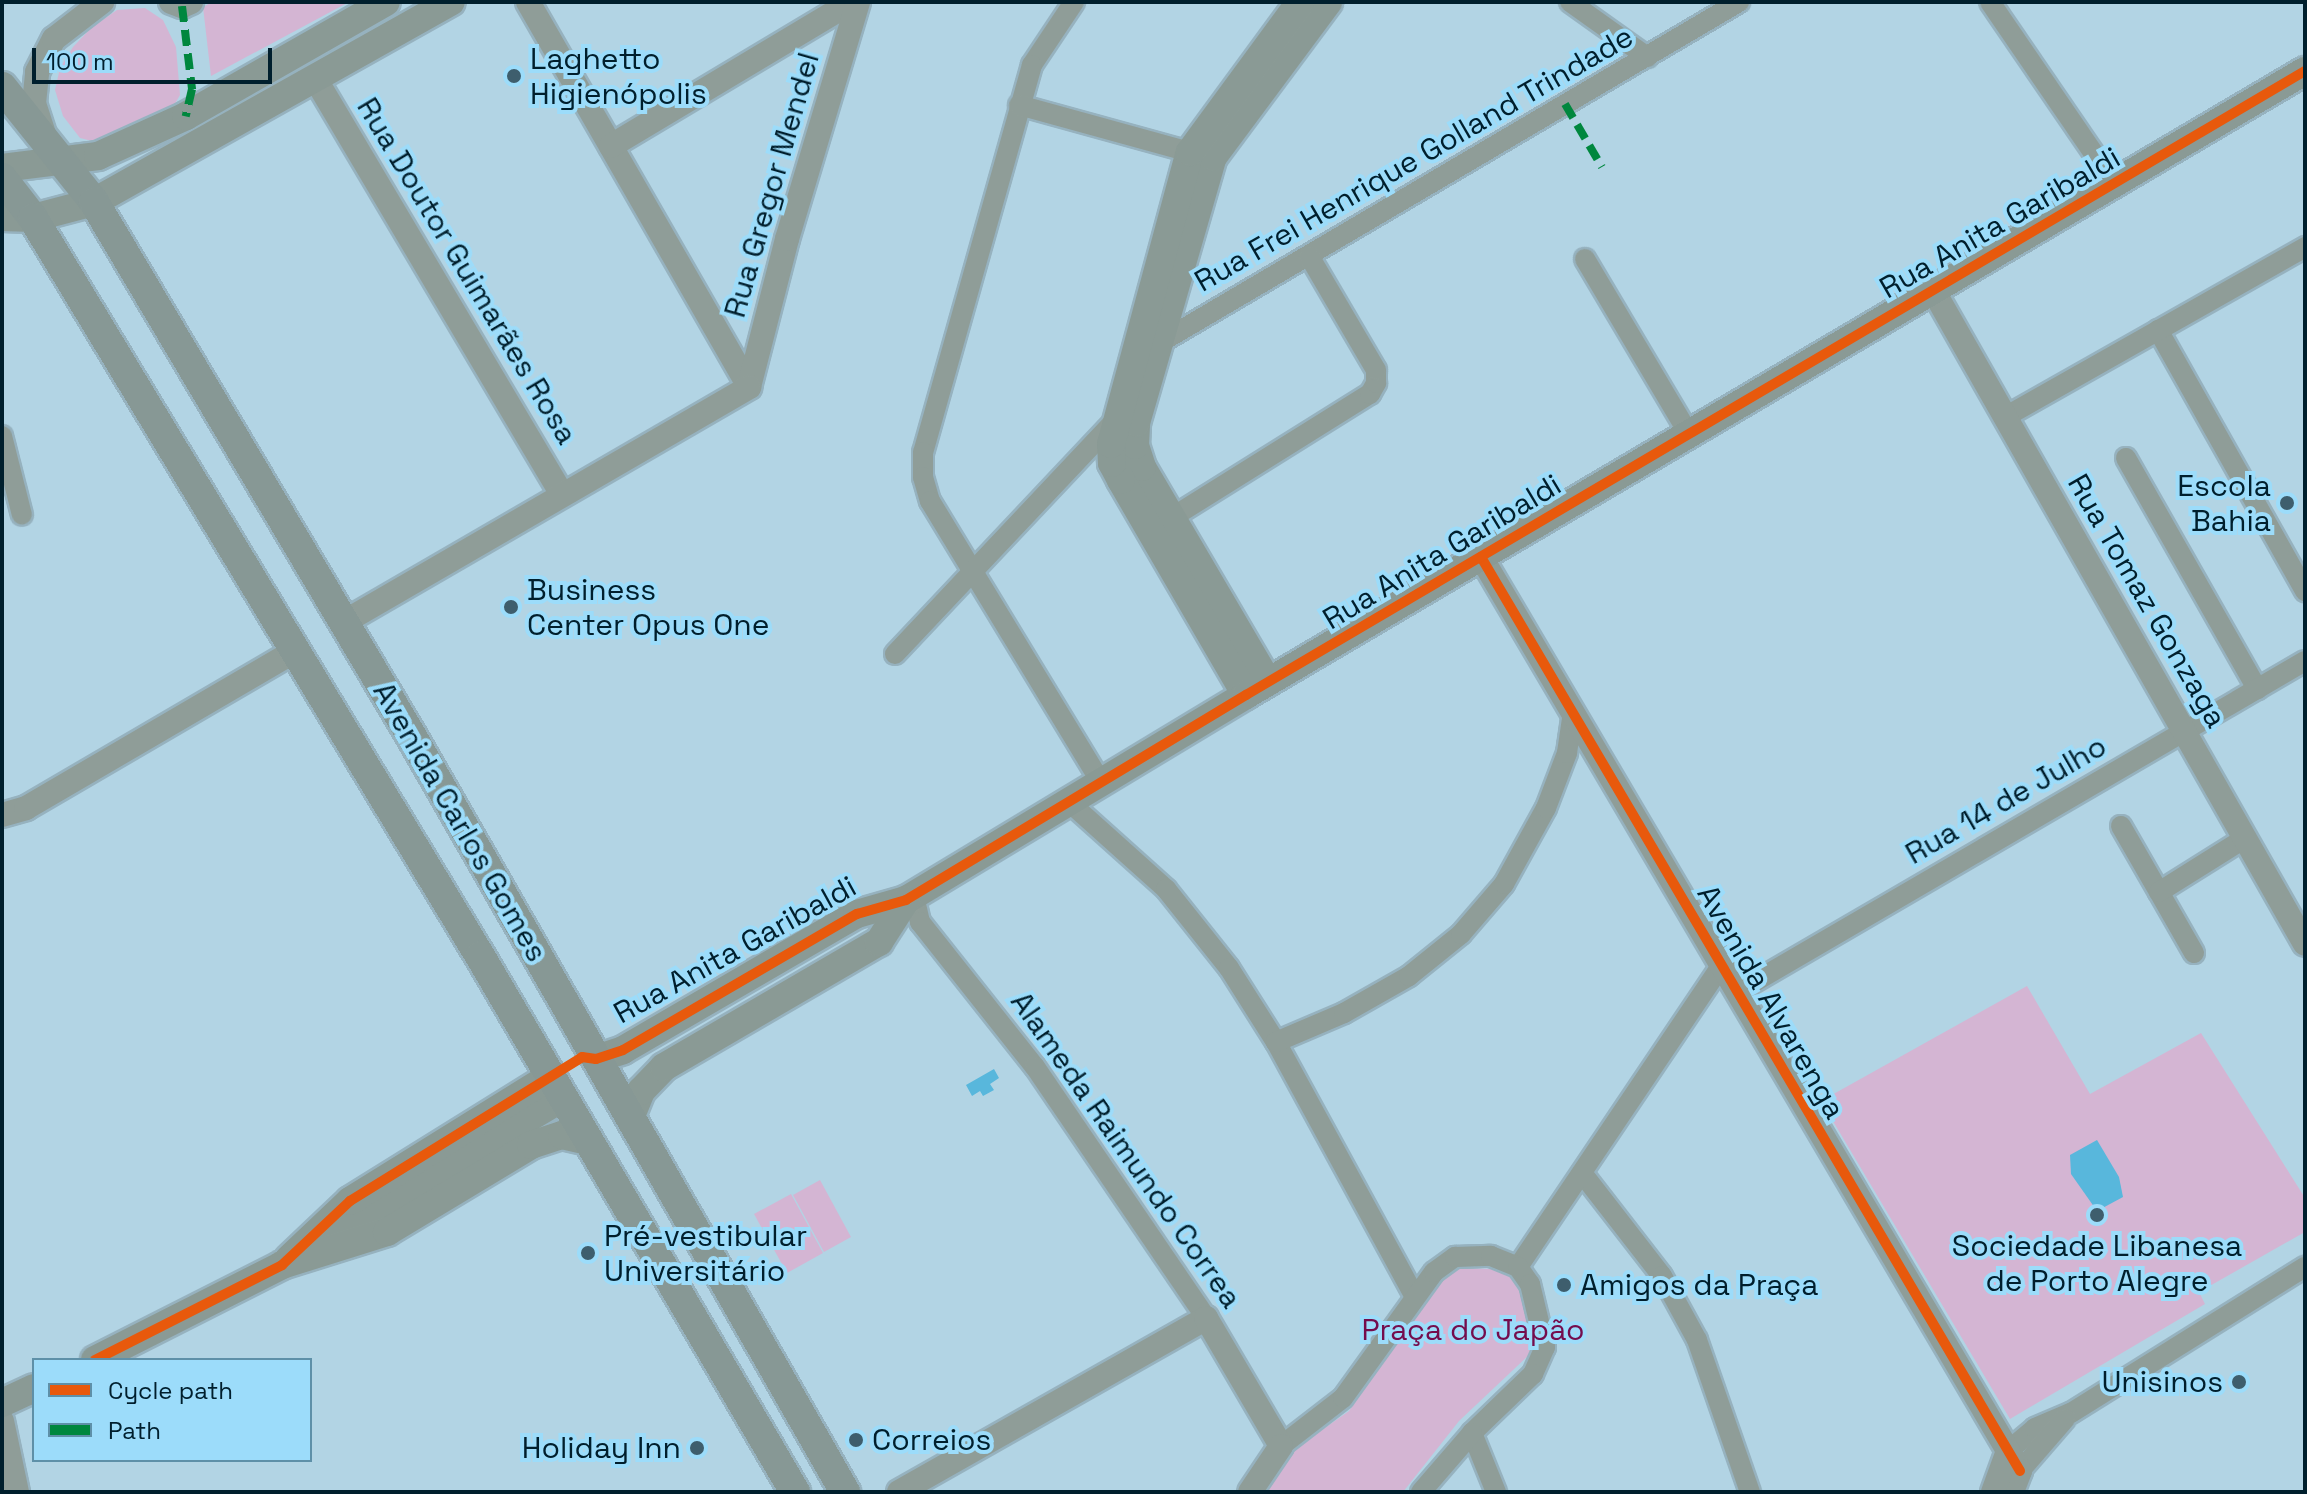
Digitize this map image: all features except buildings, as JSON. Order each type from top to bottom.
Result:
[{"type":"main road","points":[[2,168],[54,150],[98,156],[186,116],[386,2]]},
{"type":"main road","points":[[2,217],[33,218],[94,202],[451,2]]},
{"type":"main road","points":[[1257,688],[1160,525],[1112,463],[1114,422],[1201,155],[1300,2]]},
{"type":"main road","points":[[1160,525],[1135,445],[1136,423],[1161,342],[1201,155],[1328,2]]},
{"type":"main road","name":"Rua Anita Garibaldi","points":[[606,1062],[857,914],[910,898],[1257,688],[2305,71]]},
{"type":"main road","name":"Avenida Carlos Gomes","points":[[2,87],[94,202],[606,1062],[631,1116],[845,1492]]},
{"type":"main road","name":"Avenida Carlos Gomes","points":[[2,178],[33,218],[293,652],[480,956],[552,1090],[588,1141],[795,1492]]},
{"type":"main road","name":"Rua Anita Garibaldi","points":[[631,1116],[641,1091],[664,1067],[879,942],[910,898]]},
{"type":"main road","points":[[282,1265],[350,1201],[552,1090]]},
{"type":"main road","points":[[99,1358],[282,1265],[387,1232],[531,1145],[562,1135],[588,1141]]},
{"type":"main road","points":[[2,1403],[32,1389]]},
{"type":"street","points":[[54,150],[34,103],[37,72],[54,39],[102,2]]},
{"type":"street","points":[[344,622],[749,387],[528,2]]},
{"type":"street","points":[[611,146],[852,2]]},
{"type":"street","name":"Rua Gregor Mendel","points":[[749,387],[787,239],[858,2]]},
{"type":"street","points":[[1074,2],[1032,65],[1019,105],[923,452],[923,477],[930,501],[975,570],[1101,782]]},
{"type":"street","points":[[1570,2],[1647,57]]},
{"type":"street","name":"Rua Frei Henrique Golland Trindade","points":[[1161,342],[1739,2]]},
{"type":"street","points":[[1990,2],[2114,183]]},
{"type":"street","name":"Rua Doutor Guimarães Rosa","points":[[316,80],[562,495]]},
{"type":"street","points":[[1019,105],[1201,155]]},
{"type":"street","points":[[2005,417],[2305,247]]},
{"type":"street","points":[[1160,525],[1370,394],[1376,383],[1376,370],[1309,256]]},
{"type":"street","points":[[1585,259],[1689,434]]},
{"type":"street","name":"Rua Tomaz Gonzaga","points":[[1933,290],[2305,942]]},
{"type":"street","points":[[2158,330],[2305,591]]},
{"type":"street","points":[[895,654],[1114,422]]},
{"type":"street","points":[[2,436],[22,515]]},
{"type":"street","points":[[2126,458],[2257,689]]},
{"type":"street","name":"Avenida Alvarenga","points":[[1481,557],[1722,965],[2013,1471]]},
{"type":"street","points":[[2,815],[26,808],[293,652]]},
{"type":"street","name":"Rua 14 de Julho","points":[[1737,992],[2305,661]]},
{"type":"street","points":[[1276,1042],[1344,1013],[1409,976],[1461,934],[1504,884],[1546,808],[1567,753],[1573,712]]},
{"type":"street","points":[[1068,801],[1166,889],[1229,968],[1276,1042],[1415,1297]]},
{"type":"street","points":[[2121,826],[2194,953]]},
{"type":"street","points":[[2159,892],[2245,838]]},
{"type":"street","name":"Alameda Raimundo Correa","points":[[910,898],[920,922],[1035,1067],[1206,1318],[1281,1446]]},
{"type":"street","points":[[1518,1267],[1722,965]]},
{"type":"street","points":[[1582,1173],[1662,1276],[1697,1340],[1750,1492]]},
{"type":"street","points":[[1250,1492],[1281,1446],[1343,1398],[1383,1347],[1434,1272],[1455,1257],[1491,1256],[1518,1267],[1530,1284],[1540,1312],[1545,1347],[1533,1374],[1472,1433],[1421,1492]]},
{"type":"street","points":[[1993,1492],[2071,1413],[2305,1267]]},
{"type":"street","points":[[899,1492],[1206,1318]]},
{"type":"street","points":[[2,1421],[17,1492]]},
{"type":"street","points":[[1472,1433],[1496,1492]]},
{"type":"green space","points":[[212,2],[349,2],[211,76],[203,7]]},
{"type":"green space","points":[[145,8],[163,20],[176,47],[180,95],[172,109],[96,142],[80,138],[63,116],[55,90],[60,68],[73,47],[91,28],[117,10]]},
{"type":"green space","name":"Sociedade Libanesa de Porto Alegre","points":[[2027,986],[2090,1094],[2201,1033],[2305,1198],[2305,1232],[2199,1292],[2205,1304],[2010,1419],[1821,1101]]},
{"type":"green space","points":[[820,1180],[851,1237],[824,1252],[793,1195]]},
{"type":"green space","points":[[791,1194],[823,1253],[787,1273],[754,1214]]},
{"type":"green space","name":"Praça do Japão","points":[[1461,1268],[1493,1269],[1515,1277],[1529,1315],[1531,1353],[1459,1421],[1403,1492],[1259,1492],[1292,1451],[1349,1411],[1438,1282]]},
{"type":"water","points":[[994,1069],[999,1078],[990,1084],[994,1090],[983,1096],[980,1091],[972,1096],[966,1085]]},
{"type":"water","points":[[2097,1140],[2119,1177],[2123,1197],[2097,1211],[2071,1174],[2070,1155]]},
{"type":"tunnel","points":[[554,1103],[616,1065]]},
{"type":"marked path","points":[[182,6],[192,89],[186,116]]},
{"type":"marked path","points":[[1565,104],[1602,167]]},
{"type":"cycle path","points":[[99,1358],[282,1265],[350,1201],[582,1057],[596,1059],[623,1050],[857,914],[906,900],[1246,695],[2305,71]]},
{"type":"cycle path","points":[[1481,557],[2020,1471]]},
{"type":"place","name":"Laghetto Higienópolis","points":[[514,76]]},
{"type":"place","name":"Escola Bahia","points":[[2287,503]]},
{"type":"place","name":"Business Center Opus One","points":[[511,607]]},
{"type":"place","name":"Sociedade Libanesa de Porto Alegre","points":[[2097,1215]]},
{"type":"place","name":"Pré-vestibular Universitário","points":[[588,1253]]},
{"type":"place","name":"Amigos da Praça","points":[[1564,1285]]},
{"type":"place","name":"Unisinos","points":[[2239,1382]]},
{"type":"place","name":"Correios","points":[[856,1440]]},
{"type":"place","name":"Holiday Inn","points":[[697,1448]]}]
